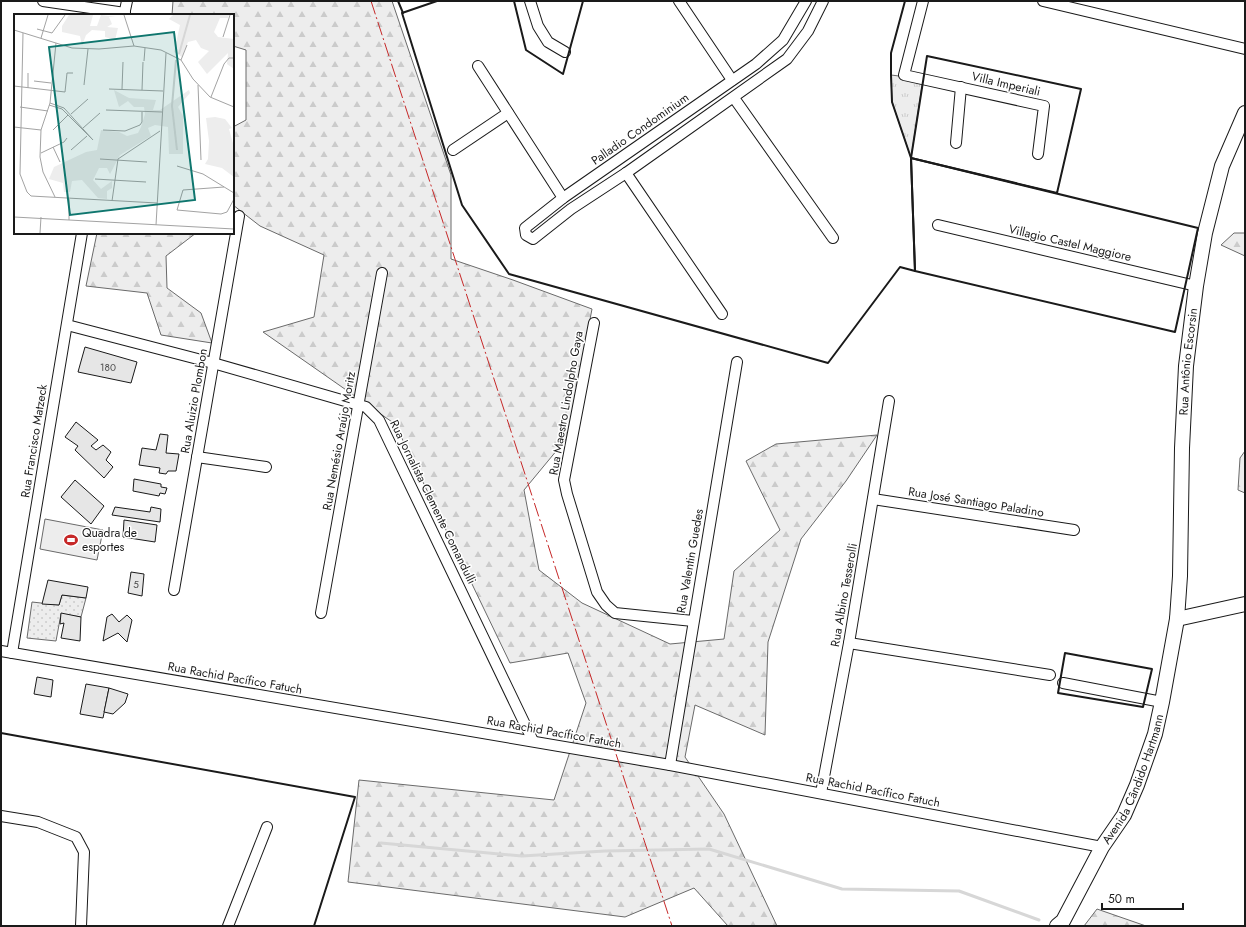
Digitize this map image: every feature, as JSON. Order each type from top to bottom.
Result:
[{"type":"main road","name":"Rua Antônio Escorsin","points":[[1177,619],[1180,576],[1182,448],[1186,366],[1196,286],[1204,233],[1222,166],[1245,113]]},
{"type":"main road","points":[[1177,619],[1245,604]]},
{"type":"main road","name":"Avenida Cândido Hartmann","points":[[1058,926],[1102,847],[1124,815],[1137,785],[1155,734],[1177,619]]},
{"type":"street","points":[[43,1],[125,14],[127,1]]},
{"type":"street","points":[[530,1],[538,26],[548,42],[565,52]]},
{"type":"street","points":[[679,1],[732,80]]},
{"type":"street","name":"Palladio Condominium","points":[[804,3],[783,40],[756,64],[563,198],[525,228],[526,235],[532,239],[571,209],[626,173],[684,131],[734,98],[787,59],[808,32],[823,1]]},
{"type":"street","name":"Villa Imperiali","points":[[923,1],[904,75],[1044,106],[1038,154]]},
{"type":"street","points":[[1043,1],[1245,49]]},
{"type":"street","points":[[804,3],[817,13]]},
{"type":"street","points":[[478,66],[563,198]]},
{"type":"street","name":"Villa Imperiali","points":[[956,143],[961,87]]},
{"type":"street","points":[[734,98],[833,238]]},
{"type":"street","points":[[453,150],[508,113]]},
{"type":"street","points":[[676,120],[684,131]]},
{"type":"street","points":[[626,173],[722,314]]},
{"type":"street","name":"Rua Aluizio Plombon","points":[[174,590],[239,216]]},
{"type":"street","name":"Villagio Castel Maggiore","points":[[938,224],[1196,286]]},
{"type":"street","name":"Rua Francisco Matzeck","points":[[12,653],[82,234]]},
{"type":"street","name":"Rua Nemésio Araújo Moritz","points":[[321,613],[382,273]]},
{"type":"street","name":"Rua Maestro Lindolpho Gaya","points":[[594,323],[564,480],[597,592],[606,605],[615,613],[693,621]]},
{"type":"street","name":"Rua Jornalista Clemente Comandulli","points":[[66,325],[213,363],[366,407],[379,420],[534,741]]},
{"type":"street","name":"Rua Valentin Guedes","points":[[670,765],[737,362]]},
{"type":"street","name":"Rua Albino Tesserolli","points":[[821,793],[849,643],[889,400]]},
{"type":"street","points":[[197,457],[266,467]]},
{"type":"street","name":"Rua José Santiago Paladino","points":[[873,499],[1074,530]]},
{"type":"street","points":[[849,643],[1050,675]]},
{"type":"street","name":"Rua Rachid Pacífico Fatuch","points":[[1,651],[670,765],[1102,847]]},
{"type":"street","points":[[1063,682],[1162,702]]},
{"type":"street","points":[[1,816],[38,822],[76,837],[84,852],[80,926]]},
{"type":"street","points":[[228,926],[267,827]]},
{"type":"green space","points":[[173,1],[392,1],[451,175],[451,259],[592,309],[567,438],[524,490],[539,570],[582,603],[670,644],[724,639],[734,571],[780,530],[746,461],[776,444],[877,435],[846,481],[801,539],[768,642],[765,735],[695,705],[685,757],[724,814],[777,926],[728,926],[694,888],[625,917],[348,882],[359,780],[554,800],[586,703],[568,653],[510,663],[395,424],[263,332],[314,317],[324,255],[260,226],[234,206],[234,126],[246,120],[246,50],[234,46],[234,14],[172,14]]},
{"type":"green space","points":[[891,75],[923,79],[911,158],[892,102]]},
{"type":"green space","points":[[1234,233],[1245,233],[1245,256],[1221,245]]},
{"type":"green space","points":[[97,234],[195,234],[166,256],[167,288],[201,313],[212,343],[161,335],[147,293],[86,286]]},
{"type":"green space","points":[[1245,451],[1245,493],[1238,490],[1240,458]]},
{"type":"green space","points":[[62,595],[86,598],[81,617],[61,614],[56,641],[27,638],[32,602],[59,605]]},
{"type":"green space","points":[[1097,909],[1146,926],[1084,926]]},
{"type":"shaded area","name":"Quadra de esportes","points":[[45,519],[103,530],[97,560],[40,549]]},
{"type":"building","points":[[85,347],[137,362],[131,383],[78,372]]},
{"type":"building","points":[[76,422],[98,440],[91,446],[96,450],[103,445],[111,452],[106,460],[113,467],[104,478],[75,450],[78,446],[65,437]]},
{"type":"building","points":[[160,434],[168,435],[166,453],[179,454],[176,471],[168,471],[166,474],[159,473],[160,468],[139,465],[142,448],[156,450]]},
{"type":"building","points":[[134,479],[161,484],[161,487],[167,488],[165,494],[160,493],[159,496],[133,491]]},
{"type":"building","points":[[75,480],[104,506],[91,524],[61,497]]},
{"type":"building","points":[[115,507],[150,512],[151,507],[161,509],[160,522],[112,515]]},
{"type":"building","points":[[124,520],[157,525],[155,542],[123,537]]},
{"type":"building","points":[[131,572],[144,574],[142,596],[128,593]]},
{"type":"building","points":[[48,580],[88,587],[86,598],[62,595],[59,605],[42,604]]},
{"type":"building","points":[[61,613],[81,617],[80,641],[61,638],[64,623],[60,624]]},
{"type":"building","points":[[112,614],[119,622],[127,615],[132,620],[127,642],[118,633],[103,641],[107,617]]},
{"type":"building","points":[[37,677],[53,680],[51,697],[34,694]]},
{"type":"building","points":[[86,684],[109,688],[103,718],[80,714]]},
{"type":"building","points":[[109,688],[128,694],[125,703],[113,714],[104,712]]},
{"type":"waterway","points":[[381,843],[522,856],[605,851],[709,849],[842,889],[959,891],[1039,920]]},
{"type":"wall","points":[[398,1],[403,13]]},
{"type":"wall","points":[[437,1],[402,13],[462,205],[509,274],[828,363],[900,267],[915,271],[911,158],[892,102],[891,53],[905,1]]},
{"type":"wall","points":[[514,1],[526,50],[563,74],[583,1]]},
{"type":"wall","points":[[927,56],[1081,89],[1057,193],[911,158],[927,56]]},
{"type":"wall","points":[[911,158],[1198,228],[1175,332],[915,271],[911,158]]},
{"type":"wall","points":[[1065,653],[1152,669],[1143,707],[1058,693],[1065,653]]},
{"type":"wall","points":[[1,733],[355,797],[314,926]]},
{"type":"power","points":[[371,1],[672,926]]},
{"type":"place","name":"Quadra de esportes","points":[[71,540]]}]
